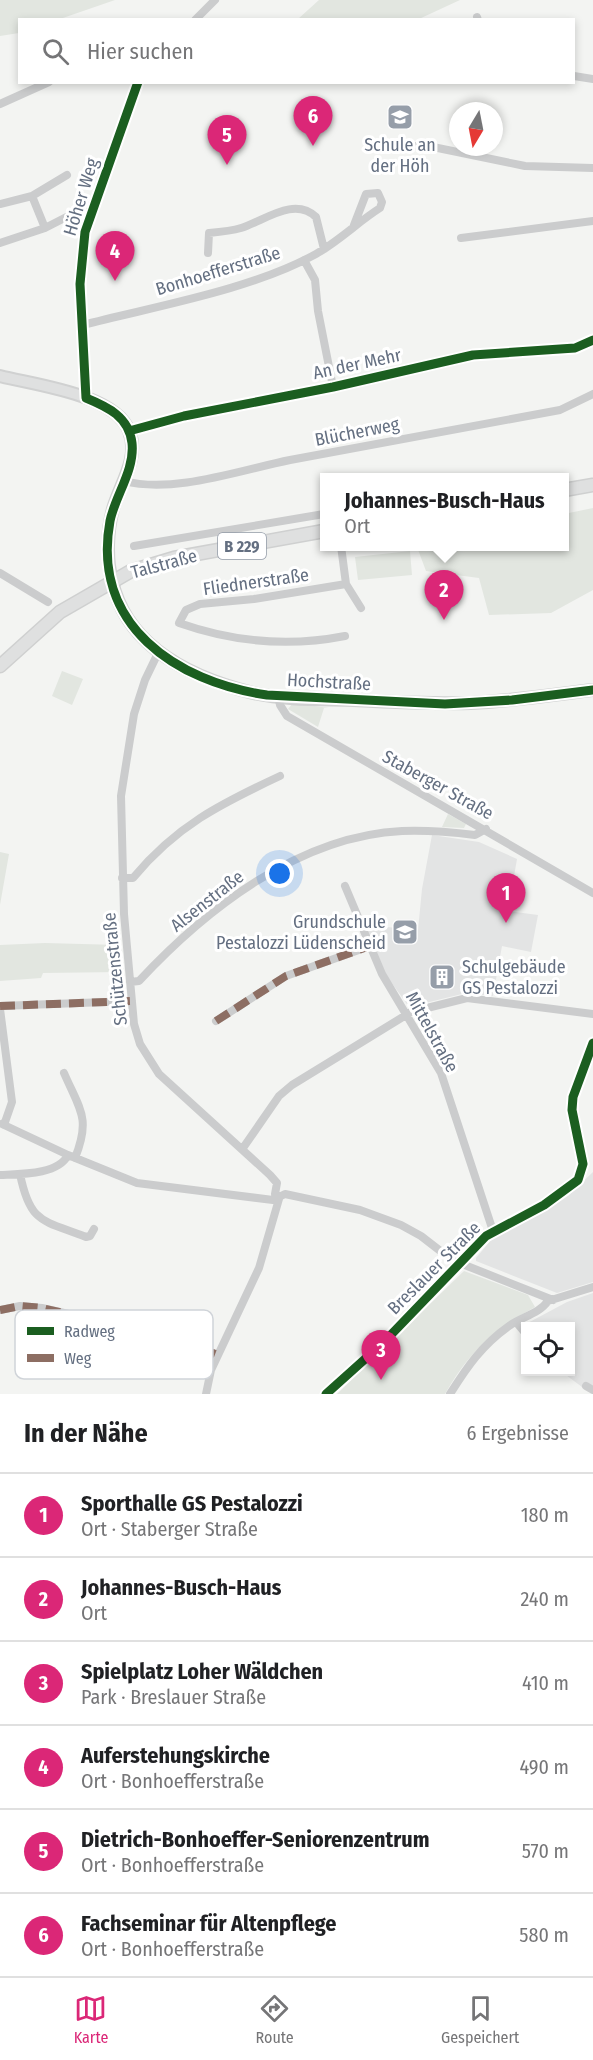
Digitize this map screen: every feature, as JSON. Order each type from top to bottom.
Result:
[{"type":"main road","points":[[0,376],[86,398],[111,408],[129,431],[132,450],[110,525],[111,581]]},
{"type":"main road","points":[[569,489],[593,485]]},
{"type":"main road","name":"Talstraße","points":[[111,581],[141,567],[174,558],[320,532]]},
{"type":"main road","name":"Hochstraße","points":[[111,581],[126,615],[143,639],[158,653],[182,668],[254,693],[437,704],[512,700],[593,690]]},
{"type":"main road","name":"B 229","points":[[0,666],[60,612],[111,581]]},
{"type":"street","points":[[197,18],[215,0]]},
{"type":"street","points":[[575,76],[593,79]]},
{"type":"street","points":[[0,104],[45,84]]},
{"type":"street","name":"Höher Weg","points":[[86,398],[81,256],[84,232],[137,84]]},
{"type":"street","points":[[412,146],[433,147],[525,166],[593,168]]},
{"type":"street","points":[[0,204],[32,196],[67,175]]},
{"type":"street","points":[[32,196],[45,228]]},
{"type":"street","name":"Bonhoefferstraße","points":[[208,253],[209,233],[243,227],[293,208],[316,217],[324,249]]},
{"type":"street","points":[[0,243],[45,228],[80,210],[93,210]]},
{"type":"street","points":[[461,238],[593,221]]},
{"type":"street","name":"Bonhoefferstraße","points":[[82,325],[235,285],[304,260],[324,249],[354,225]]},
{"type":"street","points":[[304,260],[315,280],[318,311],[333,387]]},
{"type":"street","name":"An der Mehr","points":[[129,431],[184,416],[333,387],[473,355],[575,348],[593,340]]},
{"type":"street","name":"Blücherweg","points":[[124,481],[157,485],[223,475],[560,410],[593,394]]},
{"type":"street","name":"Talstraße","points":[[134,546],[320,515]]},
{"type":"street","points":[[341,551],[346,584],[361,608]]},
{"type":"street","points":[[0,573],[48,602]]},
{"type":"street","name":"Fliednerstraße","points":[[345,636],[268,642],[223,636],[179,623],[186,610],[200,604],[254,599],[346,584]]},
{"type":"street","name":"Schützenstraße","points":[[158,653],[141,690],[124,764],[120,814],[122,878],[130,982],[137,1036],[159,1074],[243,1148],[278,1183],[276,1194],[278,1197]]},
{"type":"street","name":"Staberger Straße","points":[[278,696],[279,705],[287,716],[486,829],[593,893]]},
{"type":"street","points":[[122,878],[133,878],[156,851],[197,818],[280,776]]},
{"type":"street","name":"Alsenstraße","points":[[130,982],[139,981],[197,924],[247,887],[314,853],[359,838],[400,831],[475,835],[486,829]]},
{"type":"street","name":"Mittelstraße","points":[[345,885],[382,974],[441,1073],[493,1231]]},
{"type":"street","points":[[216,1021],[286,976],[370,946]]},
{"type":"street","points":[[243,1148],[279,1096],[292,1085],[407,1015],[467,998],[593,1014]]},
{"type":"street","points":[[132,1001],[0,1008],[12,1102],[2,1124],[137,1183],[273,1200],[285,1194],[383,1218],[421,1236],[452,1260],[553,1300]]},
{"type":"street","name":"Breslauer Straße","points":[[326,1394],[354,1370],[493,1231],[544,1205],[574,1184],[582,1174],[582,1161],[572,1110],[575,1089],[593,1043]]},
{"type":"street","points":[[0,1175],[52,1168],[72,1156],[84,1135],[84,1124],[64,1073]]},
{"type":"street","points":[[20,1174],[27,1201],[37,1217],[86,1237],[90,1236],[94,1229]]},
{"type":"street","points":[[213,1366],[258,1268],[278,1197]]},
{"type":"street","points":[[450,1394],[474,1357],[516,1322],[553,1300],[593,1287]]},
{"type":"street","points":[[0,1310],[20,1306],[51,1310]]},
{"type":"street","points":[[516,1322],[521,1329]]},
{"type":"street","points":[[213,1353],[218,1355]]},
{"type":"street","points":[[206,1394],[209,1379]]},
{"type":"shaded area","points":[[0,0],[115,0],[63,18],[18,18],[18,33],[0,36]]},
{"type":"shaded area","points":[[319,0],[460,0],[421,18],[299,18]]},
{"type":"shaded area","points":[[593,508],[593,590],[551,613],[489,615],[479,578],[426,571],[418,551],[569,551],[569,513]]},
{"type":"shaded area","points":[[410,551],[412,575],[358,580],[355,557]]},
{"type":"shaded area","points":[[62,671],[83,679],[72,705],[52,696]]},
{"type":"shaded area","points":[[293,703],[329,708],[324,708],[318,727],[288,709]]},
{"type":"shaded area","points":[[448,814],[466,824],[464,828],[442,827]]},
{"type":"shaded area","name":"Grundschule Pestalozzi Lüdenscheid","points":[[432,835],[479,842],[517,859],[508,911],[538,915],[531,952],[502,946],[493,996],[466,993],[409,1007],[386,975],[366,925],[418,930],[422,889]]},
{"type":"shaded area","points":[[0,852],[9,854],[0,905]]},
{"type":"shaded area","points":[[45,943],[119,945],[121,972],[43,973],[41,978],[0,981],[0,945]]},
{"type":"shaded area","points":[[593,1172],[593,1282],[557,1293],[476,1261],[476,1258],[497,1233],[545,1211],[568,1196]]},
{"type":"shaded area","points":[[464,1271],[528,1295],[535,1307],[506,1325],[483,1344],[463,1366],[445,1394],[337,1394]]},
{"type":"shaded area","points":[[593,1293],[593,1386],[585,1382],[582,1387],[567,1376],[575,1376],[575,1322],[530,1322],[567,1302]]},
{"type":"marked path","points":[[216,1021],[286,976],[370,946]]},
{"type":"marked path","points":[[0,1006],[132,1001]]},
{"type":"marked path","points":[[0,1310],[20,1306],[51,1310]]},
{"type":"marked path","points":[[213,1353],[218,1355]]},
{"type":"cycle path","points":[[137,84],[85,232],[80,284],[86,398],[116,414],[127,426],[132,443],[131,463],[110,521],[108,558],[114,590],[127,618],[147,642],[172,662],[201,677],[233,688],[267,695],[445,704],[512,700],[593,690]]},
{"type":"cycle path","points":[[129,431],[184,416],[333,387],[473,355],[575,348],[593,340]]},
{"type":"cycle path","points":[[326,1394],[384,1342],[486,1236],[544,1205],[578,1180],[583,1164],[572,1110],[573,1097],[593,1043]]},
{"type":"place","name":"Schule an der Höh","points":[[400,117]]},
{"type":"place","name":"Fachseminar für Altenpflege","points":[[313,146]]},
{"type":"place","name":"Dietrich-Bonhoeffer-Seniorenzentrum","points":[[227,165]]},
{"type":"place","name":"Auferstehungskirche","points":[[115,281]]},
{"type":"place","name":"Johannes-Busch-Haus","points":[[444,620]]},
{"type":"place","name":"Sporthalle GS Pestalozzi","points":[[506,923]]},
{"type":"place","name":"Grundschule Pestalozzi Lüdenscheid","points":[[405,932]]},
{"type":"place","name":"Schulgebäude GS Pestalozzi","points":[[442,977]]},
{"type":"place","name":"Spielplatz Loher Wäldchen","points":[[381,1380]]}]
